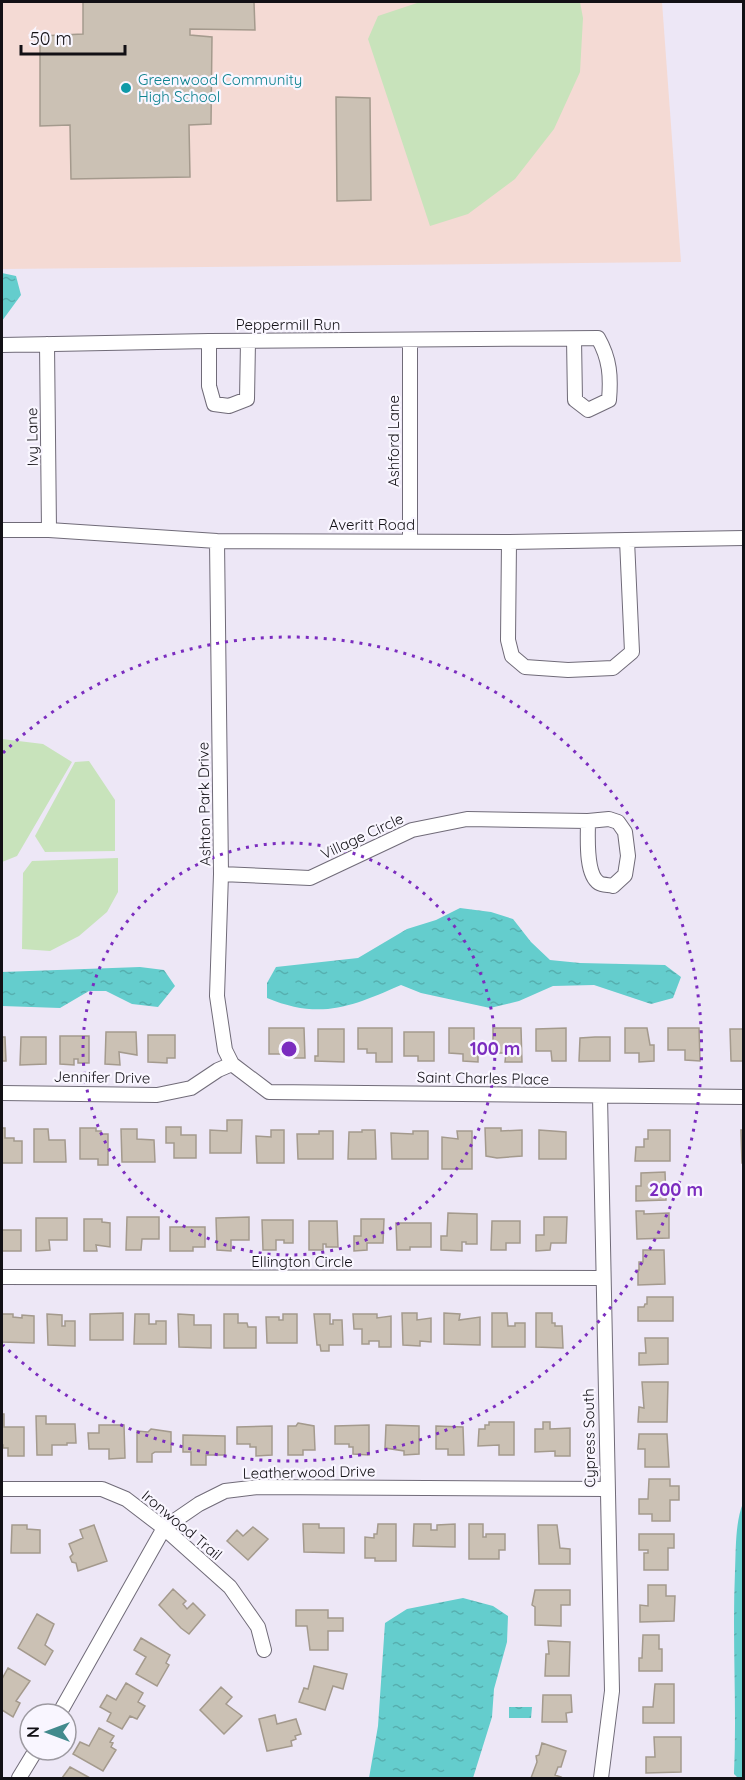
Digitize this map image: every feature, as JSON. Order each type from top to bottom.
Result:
[{"type":"street","name":"Peppermill Run","points":[[2,345],[248,340],[410,341],[598,338],[607,354],[611,379],[609,400],[588,410],[575,400],[574,339]]},
{"type":"street","points":[[209,341],[209,386],[214,404],[230,406],[247,399],[248,340]]},
{"type":"street","name":"Ashford Lane","points":[[410,341],[410,540]]},
{"type":"street","name":"Ivy Lane","points":[[47,344],[49,530]]},
{"type":"street","name":"Averitt Road","points":[[2,530],[49,530],[217,541],[509,542],[744,538]]},
{"type":"street","points":[[509,542],[508,640],[512,656],[525,666],[568,670],[613,668],[632,652],[627,540]]},
{"type":"street","name":"Ashton Park Drive","points":[[217,541],[221,874],[217,996],[225,1050],[231,1064]]},
{"type":"street","name":"Village Circle","points":[[221,874],[310,878],[412,830],[467,819],[588,821],[609,819],[618,822],[625,832],[628,856],[625,875],[613,886],[599,883],[591,875],[588,854],[588,821]]},
{"type":"street","name":"Jennifer Drive","points":[[2,1093],[157,1095],[191,1088],[231,1064]]},
{"type":"street","name":"Saint Charles Place","points":[[231,1064],[270,1092],[744,1097]]},
{"type":"street","name":"Cypress South","points":[[600,1096],[606,1489],[612,1691],[601,1779]]},
{"type":"street","name":"Ellington Circle","points":[[2,1277],[602,1278]]},
{"type":"street","name":"Leatherwood Drive","points":[[66,1702],[164,1528],[199,1504],[225,1491],[258,1487],[606,1489]]},
{"type":"street","name":"Ironwood Trail","points":[[2,1489],[102,1489],[126,1499],[164,1528],[230,1587],[258,1627],[264,1650]]},
{"type":"street","points":[[19,1779],[29,1762]]},
{"type":"shaded area","points":[[2,2],[662,2],[681,262],[2,269]]},
{"type":"shaded area","points":[[420,2],[580,2],[583,18],[580,72],[554,129],[515,179],[468,214],[430,226],[368,39],[378,16]]},
{"type":"shaded area","points":[[2,739],[43,744],[72,762],[17,856],[2,862]]},
{"type":"shaded area","points":[[89,761],[115,800],[115,851],[45,852],[35,836],[75,762]]},
{"type":"shaded area","points":[[118,858],[118,892],[107,912],[79,936],[50,951],[22,949],[23,873],[32,861]]},
{"type":"water","points":[[2,273],[16,276],[21,295],[2,321]]},
{"type":"water","points":[[460,908],[491,912],[513,919],[531,942],[550,960],[665,965],[681,977],[673,998],[651,1004],[594,985],[553,986],[519,1001],[490,1008],[421,993],[401,985],[351,1005],[335,1008],[303,1008],[267,998],[267,983],[276,967],[358,958],[407,929],[436,920]]},
{"type":"water","points":[[140,967],[164,970],[175,986],[158,1007],[132,1004],[106,991],[89,991],[60,1008],[2,1006],[2,972]]},
{"type":"water","points":[[743,1503],[744,1778],[738,1778],[734,1774],[734,1596],[736,1537]]},
{"type":"water","points":[[463,1598],[493,1606],[508,1616],[507,1642],[494,1689],[492,1717],[473,1778],[369,1778],[378,1726],[385,1623],[407,1609]]},
{"type":"water","points":[[509,1707],[532,1707],[531,1718],[509,1718]]},
{"type":"building","name":"Greenwood Community High School","points":[[83,2],[254,2],[255,30],[190,29],[190,35],[212,37],[211,124],[189,125],[190,177],[71,179],[70,125],[40,126],[40,36],[83,34]]},
{"type":"building","points":[[336,97],[370,98],[371,200],[337,201]]},
{"type":"building","points":[[269,1028],[304,1028],[305,1058],[290,1058],[290,1054],[269,1054]]},
{"type":"building","points":[[358,1028],[392,1028],[392,1062],[376,1062],[376,1053],[367,1053],[367,1049],[358,1049]]},
{"type":"building","points":[[449,1028],[474,1028],[474,1045],[478,1045],[478,1062],[463,1061],[463,1054],[449,1053]]},
{"type":"building","points":[[493,1028],[521,1028],[522,1062],[505,1062],[506,1053],[493,1053]]},
{"type":"building","points":[[566,1028],[566,1061],[552,1061],[551,1051],[536,1051],[536,1029]]},
{"type":"building","points":[[625,1028],[647,1028],[650,1045],[654,1045],[654,1061],[639,1062],[639,1053],[625,1053]]},
{"type":"building","points":[[668,1028],[699,1028],[700,1061],[685,1060],[685,1050],[668,1050]]},
{"type":"building","points":[[318,1029],[344,1029],[344,1062],[315,1061],[315,1056],[318,1056]]},
{"type":"building","points":[[730,1029],[744,1029],[743,1061],[731,1061]]},
{"type":"building","points":[[106,1032],[136,1032],[137,1055],[119,1052],[120,1065],[105,1064]]},
{"type":"building","points":[[404,1032],[434,1032],[434,1061],[418,1061],[418,1056],[404,1056]]},
{"type":"building","points":[[148,1035],[175,1035],[175,1058],[167,1058],[167,1063],[148,1062]]},
{"type":"building","points":[[60,1036],[89,1036],[89,1063],[78,1063],[78,1059],[74,1059],[74,1065],[60,1064]]},
{"type":"building","points":[[2,1037],[5,1037],[6,1061],[2,1061]]},
{"type":"building","points":[[21,1037],[46,1037],[46,1064],[20,1065]]},
{"type":"building","points":[[610,1037],[610,1061],[579,1061],[580,1038]]},
{"type":"building","points":[[227,1120],[242,1120],[241,1153],[210,1153],[210,1130],[227,1131]]},
{"type":"building","points":[[166,1127],[181,1127],[181,1135],[196,1135],[196,1158],[174,1158],[174,1143],[166,1143]]},
{"type":"building","points":[[2,1128],[5,1128],[5,1138],[22,1141],[22,1163],[2,1163]]},
{"type":"building","points":[[80,1128],[96,1128],[96,1131],[101,1131],[101,1134],[108,1134],[108,1165],[98,1165],[98,1159],[80,1159]]},
{"type":"building","points":[[485,1128],[501,1128],[501,1131],[522,1130],[522,1156],[497,1158],[486,1156]]},
{"type":"building","points":[[34,1129],[48,1129],[49,1140],[65,1140],[66,1162],[34,1162]]},
{"type":"building","points":[[121,1129],[137,1129],[137,1139],[154,1140],[155,1162],[122,1162]]},
{"type":"building","points":[[271,1130],[284,1130],[284,1163],[257,1163],[256,1136],[271,1137]]},
{"type":"building","points":[[362,1130],[375,1130],[376,1159],[348,1159],[349,1132],[362,1132]]},
{"type":"building","points":[[539,1130],[566,1132],[566,1159],[539,1159]]},
{"type":"building","points":[[648,1130],[670,1130],[670,1161],[635,1161],[636,1147],[644,1147],[644,1139],[648,1139]]},
{"type":"building","points":[[741,1130],[744,1130],[744,1163],[742,1163]]},
{"type":"building","points":[[319,1131],[333,1131],[333,1159],[298,1159],[297,1134],[319,1134]]},
{"type":"building","points":[[413,1131],[428,1131],[428,1159],[392,1159],[391,1133],[413,1134]]},
{"type":"building","points":[[457,1131],[472,1131],[472,1169],[442,1169],[442,1137],[458,1139]]},
{"type":"building","points":[[665,1172],[666,1200],[636,1201],[636,1186],[641,1186],[641,1173]]},
{"type":"building","points":[[636,1211],[644,1211],[644,1214],[669,1213],[669,1238],[637,1239]]},
{"type":"building","points":[[448,1213],[477,1214],[477,1244],[462,1242],[462,1251],[441,1250],[441,1236],[447,1236]]},
{"type":"building","points":[[127,1217],[159,1217],[159,1239],[142,1239],[141,1250],[126,1250]]},
{"type":"building","points":[[249,1217],[249,1240],[231,1240],[231,1251],[217,1250],[216,1218]]},
{"type":"building","points":[[544,1217],[567,1217],[566,1243],[551,1243],[550,1250],[536,1251],[536,1235],[544,1235]]},
{"type":"building","points":[[36,1218],[67,1218],[67,1240],[49,1240],[50,1250],[36,1251]]},
{"type":"building","points":[[84,1219],[102,1219],[102,1222],[110,1223],[110,1247],[96,1245],[97,1251],[84,1251]]},
{"type":"building","points":[[361,1219],[384,1219],[383,1243],[367,1243],[367,1250],[354,1251],[354,1236],[361,1236]]},
{"type":"building","points":[[262,1220],[293,1220],[293,1243],[276,1240],[276,1250],[263,1250]]},
{"type":"building","points":[[309,1221],[337,1221],[338,1247],[326,1247],[326,1244],[323,1244],[323,1250],[309,1250]]},
{"type":"building","points":[[492,1221],[520,1221],[520,1243],[506,1243],[506,1250],[491,1250]]},
{"type":"building","points":[[396,1223],[431,1223],[431,1247],[410,1247],[410,1250],[397,1250]]},
{"type":"building","points":[[170,1227],[205,1227],[205,1247],[193,1247],[193,1251],[170,1251]]},
{"type":"building","points":[[2,1230],[21,1230],[21,1251],[2,1251]]},
{"type":"building","points":[[643,1250],[664,1250],[665,1284],[638,1285],[639,1262],[643,1262]]},
{"type":"building","points":[[647,1297],[673,1297],[673,1321],[638,1321],[638,1307],[644,1307],[647,1304]]},
{"type":"building","points":[[123,1313],[123,1340],[90,1340],[90,1314]]},
{"type":"building","points":[[402,1313],[417,1313],[417,1320],[431,1318],[431,1342],[420,1341],[420,1346],[403,1345]]},
{"type":"building","points":[[444,1313],[460,1314],[459,1320],[480,1317],[480,1345],[444,1344]]},
{"type":"building","points":[[492,1313],[507,1313],[508,1326],[525,1323],[525,1347],[492,1347]]},
{"type":"building","points":[[536,1313],[552,1313],[552,1323],[555,1323],[555,1326],[562,1326],[563,1348],[536,1347]]},
{"type":"building","points":[[2,1314],[13,1314],[13,1317],[22,1318],[22,1315],[34,1316],[34,1343],[2,1342]]},
{"type":"building","points":[[47,1314],[62,1315],[62,1326],[65,1326],[65,1321],[75,1321],[75,1346],[48,1345]]},
{"type":"building","points":[[135,1314],[149,1314],[149,1324],[166,1321],[166,1344],[134,1344]]},
{"type":"building","points":[[178,1314],[194,1315],[194,1325],[211,1325],[211,1348],[179,1347]]},
{"type":"building","points":[[224,1314],[238,1314],[238,1323],[247,1323],[248,1327],[256,1327],[256,1348],[224,1348]]},
{"type":"building","points":[[283,1314],[297,1314],[297,1343],[267,1343],[266,1317],[279,1317],[279,1320],[283,1320]]},
{"type":"building","points":[[314,1314],[330,1314],[330,1324],[333,1324],[333,1320],[342,1320],[343,1345],[329,1345],[329,1351],[321,1351],[320,1345],[317,1345]]},
{"type":"building","points":[[353,1314],[377,1314],[377,1318],[391,1316],[391,1347],[379,1347],[379,1341],[362,1344],[362,1329],[354,1329]]},
{"type":"building","points":[[645,1338],[668,1338],[668,1364],[639,1365],[639,1353],[646,1353]]},
{"type":"building","points":[[642,1382],[668,1382],[667,1422],[638,1422],[639,1407],[644,1408]]},
{"type":"building","points":[[2,1414],[4,1414],[4,1427],[24,1427],[24,1456],[8,1456],[8,1448],[3,1448]]},
{"type":"building","points":[[36,1416],[46,1416],[46,1424],[75,1424],[76,1443],[52,1445],[52,1455],[37,1455]]},
{"type":"building","points":[[489,1422],[514,1422],[514,1455],[499,1455],[499,1445],[478,1446],[479,1429],[485,1429],[485,1425],[489,1425]]},
{"type":"building","points":[[543,1422],[550,1422],[550,1429],[570,1428],[570,1456],[555,1456],[555,1451],[535,1452],[535,1429],[543,1429]]},
{"type":"building","points":[[298,1423],[314,1426],[315,1450],[303,1450],[303,1455],[288,1455],[288,1426],[296,1426]]},
{"type":"building","points":[[99,1425],[124,1425],[125,1458],[109,1459],[109,1449],[89,1449],[88,1433],[99,1433]]},
{"type":"building","points":[[369,1425],[369,1455],[353,1454],[353,1447],[349,1447],[349,1444],[335,1444],[335,1426]]},
{"type":"building","points":[[386,1425],[419,1426],[419,1454],[404,1455],[404,1451],[385,1448]]},
{"type":"building","points":[[272,1426],[272,1455],[256,1456],[256,1447],[250,1447],[250,1444],[237,1444],[237,1427]]},
{"type":"building","points":[[436,1426],[463,1427],[464,1455],[448,1455],[448,1449],[436,1449]]},
{"type":"building","points":[[151,1429],[171,1432],[171,1452],[155,1452],[152,1454],[152,1462],[137,1462],[137,1431],[148,1432]]},
{"type":"building","points":[[639,1434],[667,1434],[669,1467],[645,1467],[645,1449],[638,1449]]},
{"type":"building","points":[[183,1435],[225,1436],[225,1455],[206,1455],[206,1465],[191,1465],[191,1452],[183,1452]]},
{"type":"building","points":[[649,1479],[670,1479],[670,1486],[679,1486],[679,1500],[670,1500],[670,1521],[652,1521],[652,1514],[639,1514],[639,1499],[648,1499]]},
{"type":"building","points":[[303,1524],[319,1524],[319,1528],[344,1528],[344,1553],[304,1552]]},
{"type":"building","points":[[378,1524],[396,1524],[396,1561],[375,1561],[375,1558],[365,1558],[365,1537],[374,1538]]},
{"type":"building","points":[[414,1524],[431,1524],[431,1530],[437,1530],[437,1525],[455,1524],[455,1547],[413,1546]]},
{"type":"building","points":[[469,1524],[483,1524],[483,1537],[486,1537],[486,1534],[505,1534],[505,1550],[499,1550],[499,1559],[469,1559]]},
{"type":"building","points":[[12,1525],[27,1525],[27,1529],[40,1530],[40,1553],[11,1553]]},
{"type":"building","points":[[94,1525],[107,1561],[78,1571],[76,1563],[72,1562],[70,1557],[73,1554],[69,1544],[83,1538],[80,1530]]},
{"type":"building","points":[[538,1525],[557,1525],[560,1548],[570,1549],[570,1564],[539,1564]]},
{"type":"building","points":[[253,1527],[268,1539],[248,1560],[227,1541],[237,1530],[243,1536]]},
{"type":"building","points":[[639,1534],[674,1534],[674,1548],[668,1548],[668,1570],[644,1570],[644,1553],[648,1553],[648,1550],[639,1550]]},
{"type":"building","points":[[648,1585],[666,1585],[666,1596],[675,1596],[674,1621],[640,1622],[640,1605],[648,1606]]},
{"type":"building","points":[[173,1589],[186,1601],[183,1604],[187,1609],[193,1603],[205,1615],[189,1634],[159,1605]]},
{"type":"building","points":[[535,1590],[570,1590],[570,1605],[561,1605],[561,1626],[535,1625],[535,1607],[532,1605]]},
{"type":"building","points":[[296,1610],[328,1610],[328,1618],[343,1618],[343,1631],[328,1631],[328,1650],[310,1650],[307,1626],[296,1626]]},
{"type":"building","points":[[37,1614],[54,1624],[45,1645],[53,1651],[45,1665],[18,1648]]},
{"type":"building","points":[[643,1635],[659,1635],[659,1649],[662,1649],[662,1671],[639,1671]]},
{"type":"building","points":[[141,1638],[170,1655],[166,1663],[169,1665],[157,1686],[136,1674],[146,1657],[134,1650]]},
{"type":"building","points":[[548,1641],[570,1642],[569,1676],[545,1676],[546,1654],[549,1654]]},
{"type":"building","points":[[314,1666],[347,1674],[343,1689],[333,1686],[325,1710],[299,1702],[304,1688],[308,1689]]},
{"type":"building","points":[[8,1668],[30,1681],[16,1701],[18,1707],[13,1717],[2,1710],[2,1679]]},
{"type":"building","points":[[126,1683],[143,1693],[138,1702],[145,1706],[137,1719],[130,1716],[122,1729],[107,1721],[111,1713],[100,1707],[107,1695],[116,1700]]},
{"type":"building","points":[[655,1684],[674,1684],[674,1723],[643,1723],[643,1707],[653,1707]]},
{"type":"building","points":[[221,1687],[232,1697],[226,1704],[242,1716],[224,1734],[200,1710]]},
{"type":"building","points":[[543,1695],[571,1695],[572,1712],[566,1713],[567,1722],[542,1722]]},
{"type":"building","points":[[275,1715],[277,1724],[296,1719],[301,1734],[295,1736],[296,1739],[291,1741],[292,1746],[267,1751],[259,1719]]},
{"type":"building","points":[[99,1728],[114,1736],[110,1742],[113,1743],[111,1747],[116,1750],[103,1771],[78,1757],[80,1742],[89,1746]]},
{"type":"building","points":[[654,1737],[681,1737],[681,1772],[646,1773],[646,1757],[655,1757]]},
{"type":"building","points":[[542,1743],[566,1751],[561,1767],[558,1767],[555,1775],[560,1778],[531,1778],[537,1762],[536,1756],[539,1755]]},
{"type":"building","points":[[70,1767],[90,1778],[62,1778]]},
{"type":"place","name":"Greenwood Community High School","points":[[126,88]]}]
